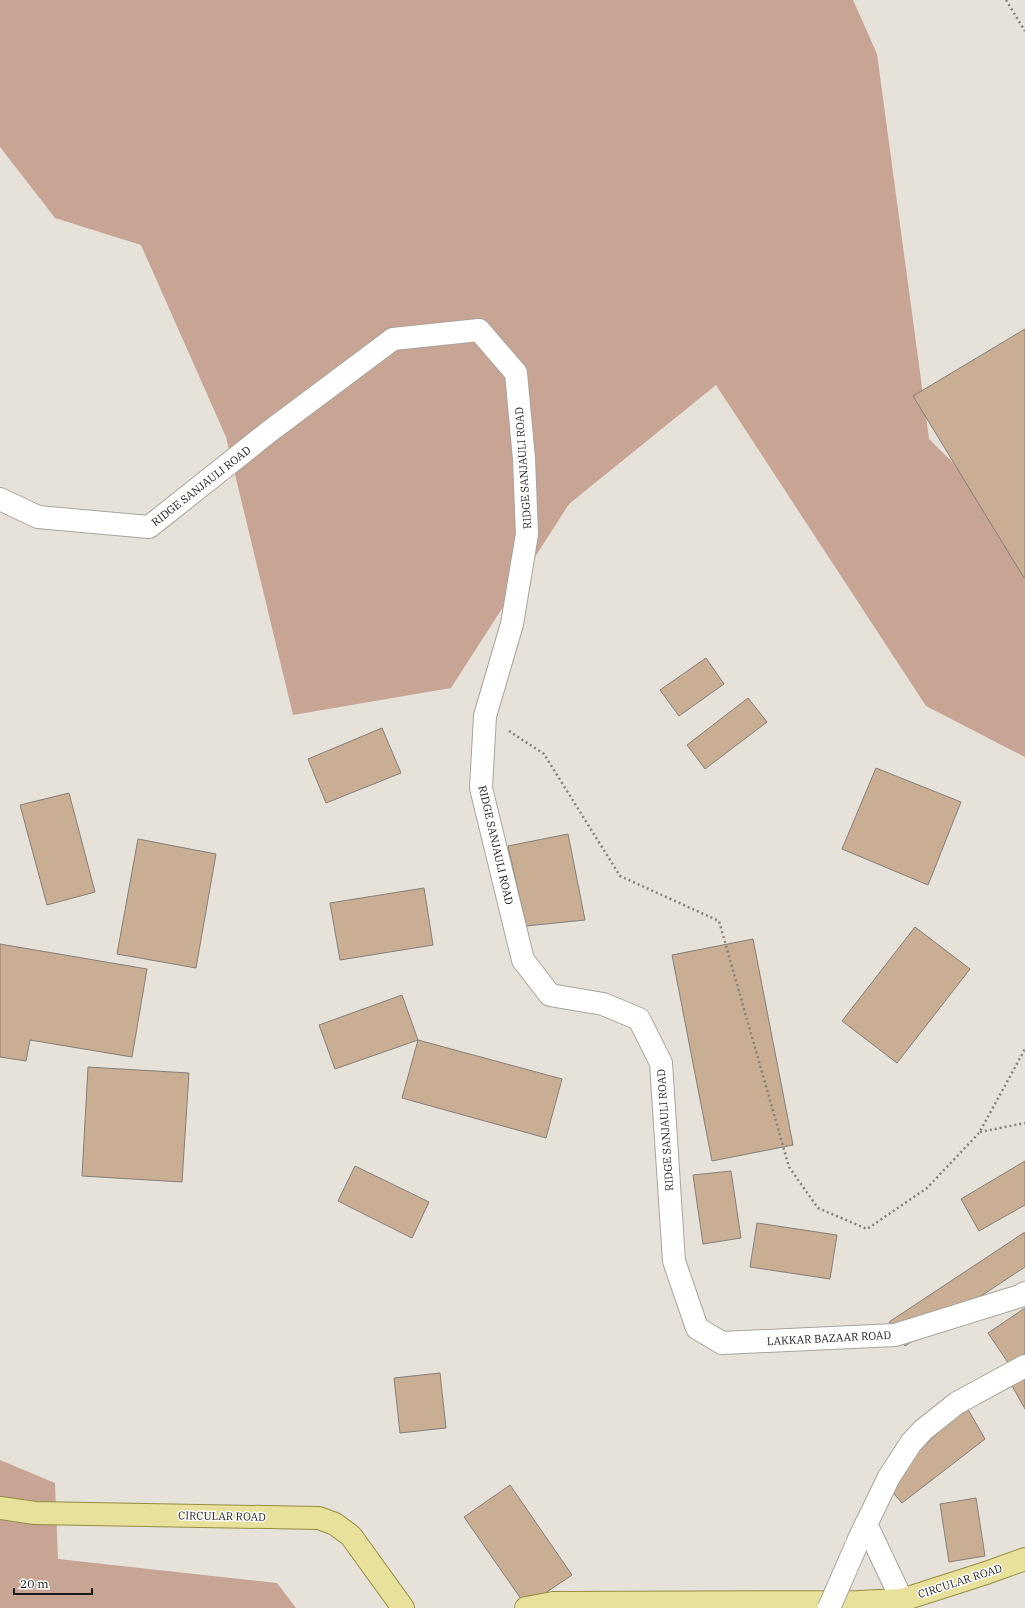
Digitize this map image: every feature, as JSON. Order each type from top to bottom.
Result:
[{"type":"main road","name":"CIRCULAR ROAD","points":[[0,1508],[35,1513],[319,1518],[335,1524],[351,1536],[403,1608]]},
{"type":"main road","name":"CIRCULAR ROAD","points":[[526,1608],[553,1603],[850,1602],[901,1604],[1025,1559]]},
{"type":"street","name":"RIDGE SANJAULI ROAD","points":[[0,499],[38,517],[149,527],[270,431],[393,339],[479,330],[516,373],[524,459],[527,534],[512,624],[485,716],[480,788],[523,960],[550,995],[603,1004],[639,1019],[661,1063],[674,1261],[697,1328],[722,1343]]},
{"type":"street","name":"LAKKAR BAZAAR ROAD","points":[[722,1343],[895,1335],[1025,1294]]},
{"type":"street","points":[[829,1608],[866,1524],[889,1477],[911,1443],[923,1430],[958,1403],[1025,1366]]},
{"type":"street","points":[[866,1524],[901,1604]]},
{"type":"path","points":[[1006,0],[1025,31]]},
{"type":"path","points":[[485,716],[544,754],[620,876],[718,920],[789,1167],[818,1208],[867,1229],[927,1188],[979,1132],[1025,1049]]},
{"type":"path","points":[[979,1132],[1025,1123]]},
{"type":"shaded area","points":[[0,0],[853,0],[877,54],[929,439],[1025,534],[1025,757],[926,706],[716,385],[569,504],[451,688],[293,715],[226,437],[141,245],[55,218],[0,147]]},
{"type":"shaded area","points":[[0,1460],[55,1483],[58,1559],[277,1583],[296,1608],[0,1608]]},
{"type":"building","points":[[1025,329],[1025,577],[1024,578],[913,396]]},
{"type":"building","points":[[706,658],[724,684],[679,716],[660,690]]},
{"type":"building","points":[[748,698],[767,722],[705,769],[687,745]]},
{"type":"building","points":[[382,728],[401,773],[326,803],[308,759]]},
{"type":"building","points":[[876,768],[961,802],[928,885],[842,849]]},
{"type":"building","points":[[69,793],[95,892],[47,905],[20,805]]},
{"type":"building","points":[[568,834],[585,920],[526,926],[508,846]]},
{"type":"building","points":[[138,839],[216,854],[196,968],[117,954]]},
{"type":"building","points":[[424,888],[433,945],[340,960],[330,903]]},
{"type":"building","points":[[915,927],[970,969],[897,1063],[842,1021]]},
{"type":"building","points":[[753,939],[793,1145],[712,1161],[672,955]]},
{"type":"building","points":[[0,944],[147,969],[132,1057],[30,1040],[26,1061],[0,1057]]},
{"type":"building","points":[[402,995],[418,1040],[335,1069],[319,1025]]},
{"type":"building","points":[[418,1040],[562,1079],[546,1138],[402,1098]]},
{"type":"building","points":[[88,1067],[189,1073],[182,1182],[82,1176]]},
{"type":"building","points":[[1025,1161],[1025,1205],[979,1231],[961,1199]]},
{"type":"building","points":[[355,1166],[429,1202],[412,1238],[338,1201]]},
{"type":"building","points":[[731,1171],[741,1238],[703,1244],[693,1175]]},
{"type":"building","points":[[757,1223],[837,1235],[830,1279],[750,1267]]},
{"type":"building","points":[[1025,1232],[1025,1267],[905,1346],[889,1322]]},
{"type":"building","points":[[1025,1308],[1025,1357],[1011,1367],[988,1333]]},
{"type":"building","points":[[440,1373],[446,1428],[400,1433],[394,1378]]},
{"type":"building","points":[[1025,1373],[1025,1409],[1010,1382]]},
{"type":"building","points":[[966,1406],[985,1439],[902,1503],[889,1488],[898,1471]]},
{"type":"building","points":[[510,1485],[572,1575],[526,1606],[464,1517]]},
{"type":"building","points":[[976,1498],[985,1556],[949,1562],[940,1504]]}]
